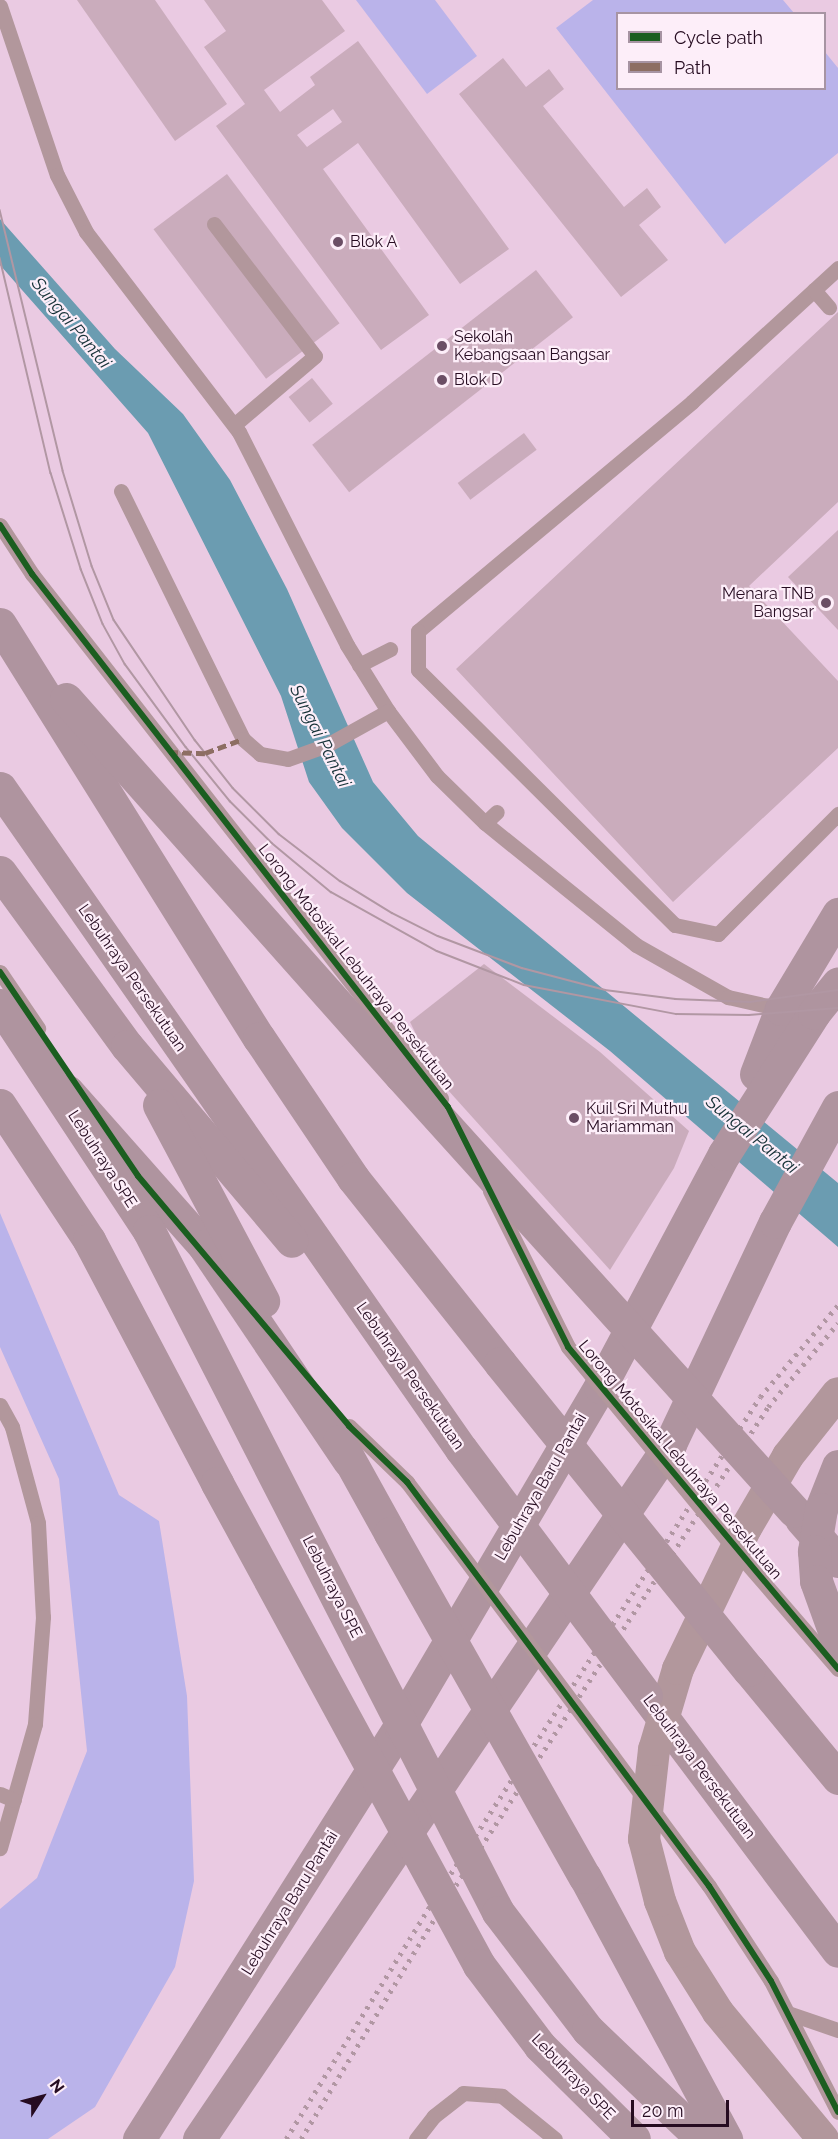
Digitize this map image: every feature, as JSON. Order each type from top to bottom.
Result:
[{"type":"highway","points":[[2,626],[401,1076],[838,1561]]},
{"type":"highway","points":[[2,626],[259,1038],[341,1159],[500,1363],[838,1778]]},
{"type":"highway","name":"Lebuhraya Persekutuan","points":[[0,789],[461,1449],[838,1951]]},
{"type":"highway","points":[[0,872],[126,1046],[423,1396]]},
{"type":"highway","points":[[724,1152],[778,1018],[838,914]]},
{"type":"highway","name":"Lebuhraya Baru Pantai","points":[[139,2139],[203,2043],[400,1726],[588,1408],[724,1152],[814,1013],[838,982]]},
{"type":"highway","name":"Lebuhraya SPE","points":[[0,1005],[149,1231],[498,1912],[588,2030],[702,2139]]},
{"type":"highway","points":[[0,1028],[79,1102],[204,1245],[350,1461]]},
{"type":"highway","points":[[126,1046],[350,1461],[585,1877],[726,2139]]},
{"type":"highway","name":"Lebuhraya SPE","points":[[0,1105],[89,1240],[217,1483],[479,1965],[540,2046],[634,2139]]},
{"type":"highway","points":[[199,2139],[670,1444],[775,1222],[828,1138],[838,1107]]},
{"type":"highway","points":[[838,1466],[821,1509],[814,1551],[816,1581],[838,1642]]},
{"type":"highway","points":[[120,2139],[203,2043]]},
{"type":"street","points":[[823,2139],[718,2012],[680,1952],[660,1901],[644,1839],[654,1750],[678,1669],[751,1519],[788,1456],[838,1393]]},
{"type":"lane","points":[[0,6],[57,175],[86,232],[234,425],[359,664],[388,711],[437,776],[485,823],[636,945],[728,997],[778,1018]]},
{"type":"lane","points":[[214,224],[315,356],[234,425]]},
{"type":"lane","points":[[838,268],[692,402],[418,631],[418,670],[675,925],[718,934],[838,814]]},
{"type":"lane","points":[[814,291],[829,307]]},
{"type":"lane","points":[[121,491],[243,738],[260,754],[288,759],[359,728],[388,711]]},
{"type":"lane","name":"Lorong Motosikal Lebuhraya Persekutuan","points":[[0,525],[32,574],[448,1107],[568,1347],[744,1560],[838,1669]]},
{"type":"lane","points":[[359,664],[390,649]]},
{"type":"lane","points":[[485,823],[497,812]]},
{"type":"lane","points":[[0,972],[38,1028]]},
{"type":"lane","points":[[0,1405],[12,1427],[38,1523],[43,1617],[35,1724],[0,1848]]},
{"type":"lane","points":[[349,1426],[407,1482],[709,1886],[788,2013],[838,2112]]},
{"type":"lane","points":[[0,1794],[14,1800]]},
{"type":"lane","points":[[788,2013],[838,2030]]},
{"type":"lane","points":[[416,2139],[434,2116],[463,2093],[502,2096],[555,2139]]},
{"type":"shaded area","points":[[356,0],[435,0],[477,56],[427,94]]},
{"type":"shaded area","points":[[593,0],[783,0],[793,12],[616,12],[616,90],[826,90],[826,53],[838,68],[838,153],[725,244],[556,28]]},
{"type":"shaded area","points":[[0,1213],[119,1495],[159,1521],[187,1696],[194,1881],[175,1967],[95,2107],[48,2139],[0,2139],[0,1909],[37,1878],[87,1751],[59,1479],[0,1347]]},
{"type":"water","name":"Sungai Pantai","points":[[0,219],[115,349],[183,414],[230,480],[287,589],[373,782],[418,836],[838,1183],[838,1247],[610,1051],[407,893],[342,828],[309,782],[281,696],[148,433],[0,265]]},
{"type":"building","points":[[77,0],[155,0],[227,104],[175,141]]},
{"type":"building","points":[[204,0],[322,0],[345,31],[264,90],[280,112],[315,85],[310,77],[358,41],[509,249],[460,284],[358,143],[323,169],[429,315],[381,350],[216,126],[245,104],[204,47],[226,31]],"holes":[[[333,109],[342,122],[307,147],[297,135]]]},
{"type":"building","points":[[503,58],[526,87],[549,69],[564,89],[543,106],[624,207],[647,188],[661,207],[639,225],[668,260],[621,297],[459,94]]},
{"type":"building","points":[[227,174],[340,323],[266,379],[154,229]]},
{"type":"building","name":"Blok D","points":[[536,270],[573,317],[349,492],[312,445]]},
{"type":"building","points":[[838,312],[838,502],[749,586],[838,681],[838,748],[673,902],[456,669]]},
{"type":"building","points":[[312,378],[333,404],[309,423],[289,397]]},
{"type":"building","points":[[524,433],[537,450],[470,500],[458,483]]},
{"type":"building","name":"Menara TNB Bangsar","points":[[838,530],[838,630],[788,577]]},
{"type":"building","name":"Kuil Sri Muthu Mariamman","points":[[484,964],[600,1052],[689,1131],[674,1168],[610,1270],[438,1079],[410,1022]]},
{"type":"tram line","points":[[0,210],[63,471],[92,566],[114,620],[195,740],[233,788],[279,834],[340,881],[392,913],[438,936],[522,968],[605,990],[675,999],[750,1002],[838,990]]},
{"type":"tram line","points":[[0,258],[51,473],[81,569],[103,624],[125,664],[186,747],[230,801],[272,843],[331,892],[437,951],[524,985],[676,1014],[749,1015],[838,1008]]},
{"type":"railway","points":[[286,2139],[431,1904],[760,1397],[838,1305]]},
{"type":"railway","points":[[301,2139],[441,1908],[768,1407],[838,1323]]},
{"type":"marked path","points":[[169,752],[205,753],[243,739]]},
{"type":"cycle path","points":[[0,525],[32,574],[448,1107],[568,1347],[838,1669]]},
{"type":"cycle path","points":[[0,972],[138,1176],[349,1426],[407,1482],[709,1886],[771,1981],[838,2112]]},
{"type":"place","name":"Blok A","points":[[338,242]]},
{"type":"place","name":"Sekolah Kebangsaan Bangsar","points":[[442,346]]},
{"type":"place","name":"Blok D","points":[[442,380]]},
{"type":"place","name":"Menara TNB Bangsar","points":[[826,603]]},
{"type":"place","name":"Kuil Sri Muthu Mariamman","points":[[574,1118]]}]
